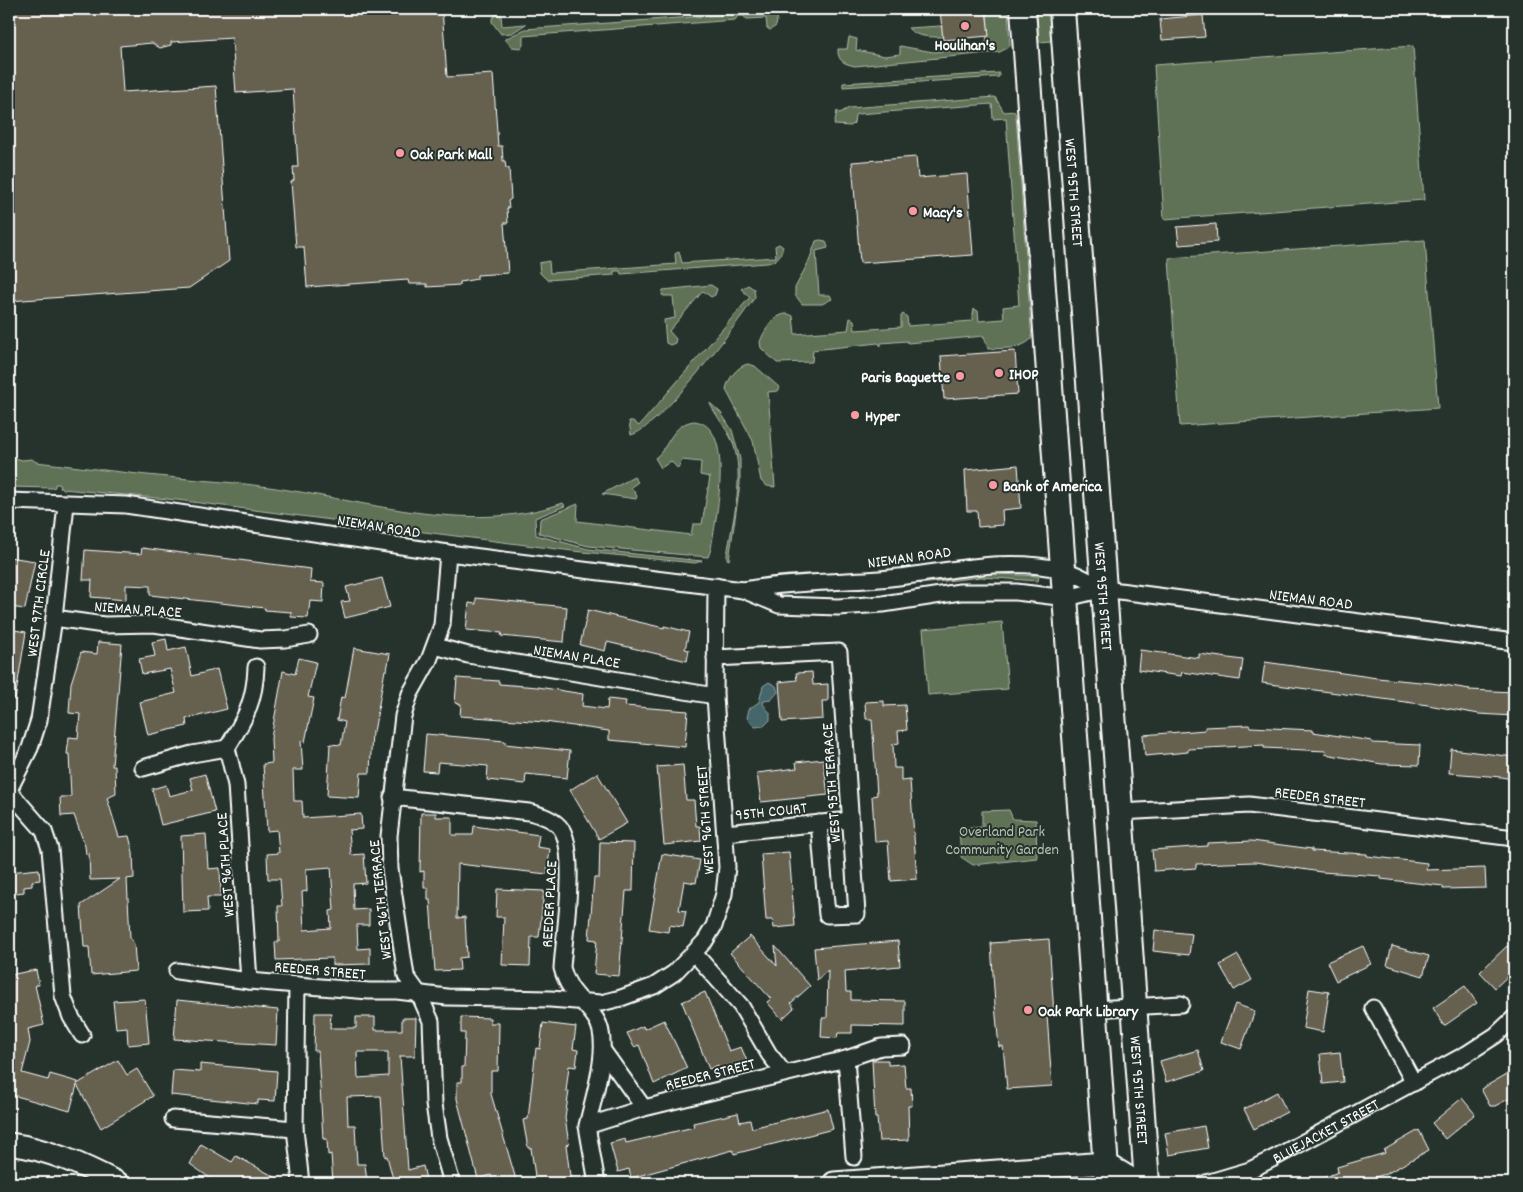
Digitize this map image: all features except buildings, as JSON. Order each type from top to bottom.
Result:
[{"type":"main road","points":[[1023,9],[1067,598],[1106,1173]]},
{"type":"main road","name":"WEST 95TH STREET","points":[[1062,9],[1147,1183]]},
{"type":"street","name":"NIEMAN ROAD","points":[[9,502],[126,504],[448,553],[743,590],[779,605],[838,607],[882,604],[937,595],[988,591],[1067,598],[1104,590],[1514,642]]},
{"type":"street","name":"WEST 97TH CIRCLE","points":[[9,791],[30,748],[39,720],[54,618],[66,504]]},
{"type":"street","name":"WEST 96TH TERRACE","points":[[448,553],[442,625],[435,646],[410,694],[403,716],[392,797],[389,836],[390,869],[406,976],[419,994],[431,1021],[434,1104],[438,1138],[452,1183]]},
{"type":"street","name":"NIEMAN ROAD","points":[[743,590],[780,583],[892,578],[991,564],[1024,564],[1065,570],[1104,590]]},
{"type":"street","name":"WEST 96TH STREET","points":[[694,952],[705,941],[714,926],[724,894],[728,867],[717,750],[715,696],[716,586]]},
{"type":"street","name":"NIEMAN PLACE","points":[[54,618],[114,625],[154,624],[260,640],[285,639],[309,634]]},
{"type":"street","name":"NIEMAN PLACE","points":[[435,646],[468,655],[715,696]]},
{"type":"street","name":"WEST 95TH TERRACE","points":[[715,658],[839,652],[857,914],[827,915],[819,823]]},
{"type":"street","points":[[143,768],[192,754],[227,748],[250,706],[255,687],[256,667]]},
{"type":"street","name":"WEST 96TH PLACE","points":[[227,748],[236,786],[249,981]]},
{"type":"street","points":[[9,791],[44,830],[50,849],[63,996],[71,1017],[82,1035]]},
{"type":"street","name":"REEDER PLACE","points":[[392,797],[529,812],[548,817],[561,829],[569,848],[562,968],[566,985],[581,1001]]},
{"type":"street","name":"REEDER STREET","points":[[1120,812],[1249,805],[1514,838]]},
{"type":"street","name":"95TH COURT","points":[[726,833],[850,820]]},
{"type":"street","name":"REEDER STREET","points":[[177,971],[249,981],[297,985],[419,994],[601,1003],[654,986],[674,973],[694,952]]},
{"type":"street","points":[[694,952],[741,1006],[769,1054],[784,1073],[846,1058],[881,1047],[903,1046]]},
{"type":"street","points":[[297,985],[295,1129],[301,1183]]},
{"type":"street","points":[[581,1001],[598,1021],[604,1052],[587,1126],[598,1183]]},
{"type":"street","points":[[1095,1009],[1182,1004]]},
{"type":"street","points":[[1373,1008],[1414,1083]]},
{"type":"street","name":"BLUEJACKET STREET","points":[[1206,1183],[1250,1170],[1414,1083],[1496,1035],[1514,1018]]},
{"type":"street","points":[[604,1052],[644,1108]]},
{"type":"street","points":[[846,1058],[854,1157]]},
{"type":"street","name":"REEDER STREET","points":[[587,1126],[644,1108],[784,1073]]},
{"type":"street","points":[[173,1119],[295,1129]]},
{"type":"street","points":[[9,1144],[51,1153],[118,1183]]},
{"type":"street","points":[[834,1183],[1106,1173],[1138,1183]]},
{"type":"green space","points":[[775,9],[779,9],[776,26],[770,30],[767,28],[766,18],[747,19],[743,16],[738,16],[735,20],[523,36],[521,48],[512,47],[505,39],[525,29],[775,11]]},
{"type":"green space","points":[[987,9],[1008,9],[1010,46],[1000,52],[855,66],[845,63],[840,59],[838,53],[838,49],[847,49],[849,37],[857,39],[856,50],[885,56],[900,54],[900,46],[933,52],[985,48],[988,28]]},
{"type":"green space","points":[[1036,9],[1052,9],[1051,41],[1039,42]]},
{"type":"green space","points":[[496,14],[501,15],[502,26],[526,24],[512,33],[501,34],[492,22]]},
{"type":"green space","points":[[941,26],[945,37],[915,34],[908,28]]},
{"type":"green space","points":[[1413,46],[1424,200],[1164,219],[1154,65]]},
{"type":"green space","points":[[999,73],[999,77],[843,87],[843,83]]},
{"type":"green space","points":[[995,97],[1004,112],[1014,111],[1016,115],[1032,338],[1023,345],[988,349],[984,336],[908,343],[907,341],[881,343],[881,346],[878,343],[813,350],[812,362],[777,363],[761,348],[760,342],[773,321],[782,315],[788,314],[793,316],[795,334],[848,330],[850,318],[854,320],[855,330],[901,327],[901,316],[903,314],[907,317],[908,326],[972,321],[974,309],[978,311],[979,321],[1004,319],[1003,307],[1019,305],[1006,118],[993,119],[992,104],[858,114],[855,115],[854,123],[851,126],[834,125],[837,111],[840,113],[849,108]]},
{"type":"green space","points":[[1425,240],[1438,408],[1180,426],[1169,258]]},
{"type":"green space","points":[[816,241],[826,241],[828,248],[816,251],[819,295],[830,295],[832,299],[822,304],[802,304],[795,295],[795,288],[809,261]]},
{"type":"green space","points":[[779,244],[783,247],[779,256],[767,263],[621,274],[620,271],[614,271],[614,275],[547,280],[540,273],[539,263],[549,261],[550,273],[676,264],[675,254],[679,251],[682,263],[776,257],[775,246]]},
{"type":"green space","points":[[711,285],[717,289],[715,295],[711,297],[703,291],[669,331],[676,339],[675,343],[670,345],[666,343],[664,320],[675,318],[673,296],[662,295],[663,290]]},
{"type":"green space","points":[[748,285],[754,289],[755,297],[715,351],[678,396],[660,414],[644,428],[631,435],[629,421],[633,421],[639,426],[750,297],[741,289]]},
{"type":"green space","points":[[748,364],[755,366],[780,388],[778,391],[768,392],[775,487],[767,486],[761,481],[753,441],[726,390],[733,374]]},
{"type":"green space","points":[[710,403],[721,413],[732,430],[740,459],[740,484],[729,560],[727,555],[737,498],[738,470],[731,438]]},
{"type":"green space","points":[[694,421],[707,427],[715,439],[719,456],[719,498],[708,557],[588,546],[539,533],[540,519],[578,504],[577,521],[691,535],[693,524],[702,524],[710,477],[700,475],[701,462],[682,460],[678,469],[671,461],[661,468],[655,458],[660,454],[675,431],[686,423]]},
{"type":"green space","points":[[9,456],[22,460],[32,459],[36,462],[143,475],[241,483],[412,512],[451,516],[489,516],[526,513],[563,503],[565,506],[535,518],[536,535],[588,549],[702,561],[695,563],[573,551],[393,528],[389,526],[389,523],[378,526],[177,500],[63,489],[60,488],[59,484],[55,484],[55,487],[52,488],[9,487]]},
{"type":"green space","points":[[634,477],[638,482],[631,487],[637,496],[636,499],[602,494]]},
{"type":"green space","points":[[980,573],[1039,576],[1038,581],[981,577],[920,584],[919,580]]},
{"type":"green space","points":[[1002,622],[1008,689],[928,695],[923,629]]},
{"type":"green space","name":"Overland Park Community Garden","points":[[1009,810],[1013,819],[1036,820],[1037,858],[973,865],[961,857],[959,829],[982,827],[982,811]]},
{"type":"water","points":[[769,682],[776,686],[778,692],[771,700],[764,701],[763,704],[770,713],[770,720],[764,726],[755,727],[747,718],[749,709],[759,702],[763,686]]},
{"type":"place","name":"Houlihan's","points":[[965,26]]},
{"type":"place","name":"Oak Park Mall","points":[[400,153]]},
{"type":"place","name":"Macy's","points":[[913,211]]},
{"type":"place","name":"IHOP","points":[[999,373]]},
{"type":"place","name":"Paris Baguette","points":[[960,376]]},
{"type":"place","name":"Hyper","points":[[855,415]]},
{"type":"place","name":"Bank of America","points":[[993,485]]},
{"type":"place","name":"Oak Park Library","points":[[1028,1010]]}]
